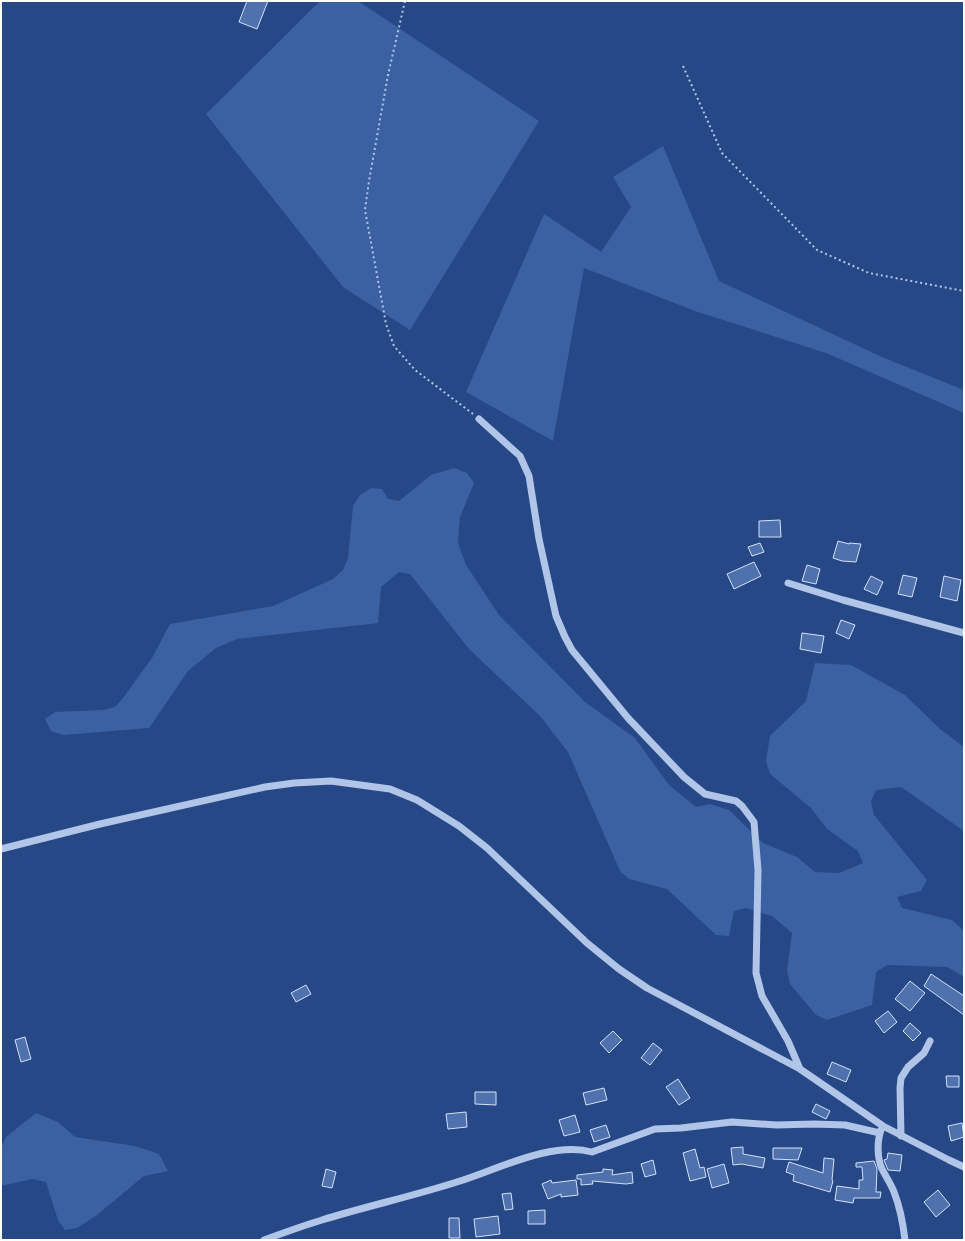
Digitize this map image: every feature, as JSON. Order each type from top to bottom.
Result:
[{"type":"street","points":[[479,419],[520,456],[529,476],[539,539],[556,616],[572,650],[628,718],[684,776],[705,794],[736,801],[742,806],[754,822],[758,870],[756,973],[762,996],[788,1041],[800,1069]]},
{"type":"street","points":[[788,583],[843,600],[964,633]]},
{"type":"street","points":[[1,850],[100,824],[265,787],[294,783],[331,781],[390,789],[417,800],[459,826],[488,848],[587,943],[647,988],[800,1069],[881,1129]]},
{"type":"street","points":[[901,1136],[900,1088],[902,1078],[908,1067],[924,1052],[930,1041]]},
{"type":"street","points":[[264,1240],[320,1220],[460,1181],[507,1164],[560,1150],[583,1150],[592,1152],[655,1129],[681,1128],[732,1122],[777,1125],[845,1125],[881,1129],[901,1136],[964,1167]]},
{"type":"street","points":[[881,1129],[879,1155],[881,1168],[893,1191],[902,1215],[905,1240]]},
{"type":"path","points":[[404,1],[388,75],[365,210],[386,324],[394,346],[415,370],[479,419]]},
{"type":"path","points":[[684,66],[722,153],[817,250],[869,273],[964,291]]},
{"type":"shaded area","points":[[320,1],[358,1],[539,121],[410,330],[343,287],[206,114]]},
{"type":"shaded area","points":[[663,146],[719,281],[882,357],[964,390],[964,413],[826,353],[695,311],[584,268],[553,441],[466,392],[544,214],[601,252],[631,207],[613,177]]},
{"type":"shaded area","points":[[454,468],[467,473],[474,483],[460,517],[458,543],[466,565],[499,615],[585,702],[635,738],[669,785],[696,807],[710,804],[729,810],[763,843],[797,857],[815,872],[839,873],[863,863],[858,851],[827,829],[811,808],[770,774],[766,761],[770,736],[806,701],[815,663],[851,665],[905,695],[940,729],[964,747],[964,831],[901,787],[876,790],[871,801],[874,815],[927,880],[921,891],[897,897],[902,908],[952,920],[964,931],[964,977],[947,967],[887,965],[876,972],[872,1005],[827,1020],[816,1015],[790,984],[787,971],[792,933],[772,916],[746,908],[734,911],[729,936],[716,935],[667,889],[629,879],[620,871],[568,752],[540,716],[469,649],[410,574],[399,572],[381,587],[378,623],[237,639],[216,648],[188,671],[149,728],[63,735],[51,731],[45,719],[55,712],[103,710],[115,707],[152,658],[170,624],[273,606],[333,579],[343,570],[348,558],[353,506],[360,495],[371,488],[382,489],[388,499],[399,501],[431,475]]},
{"type":"shaded area","points":[[36,1113],[58,1122],[75,1137],[135,1146],[159,1154],[168,1171],[144,1176],[97,1215],[77,1228],[65,1230],[58,1220],[46,1182],[32,1179],[1,1186],[1,1148],[6,1137]]},
{"type":"building","points":[[247,1],[268,1],[257,29],[239,22]]},
{"type":"building","points":[[780,520],[781,537],[759,537],[759,521]]},
{"type":"building","points":[[838,541],[849,544],[861,544],[856,562],[842,561],[833,558]]},
{"type":"building","points":[[760,543],[764,552],[752,556],[748,547]]},
{"type":"building","points":[[754,562],[761,576],[734,589],[727,574]]},
{"type":"building","points":[[807,565],[820,569],[816,584],[802,581]]},
{"type":"building","points":[[903,575],[917,578],[912,597],[898,594]]},
{"type":"building","points":[[871,576],[883,582],[877,595],[864,589]]},
{"type":"building","points":[[944,576],[961,580],[957,601],[940,597]]},
{"type":"building","points":[[841,620],[855,625],[849,639],[836,633]]},
{"type":"building","points":[[802,633],[824,636],[821,653],[800,649]]},
{"type":"building","points":[[931,974],[964,996],[964,1015],[924,986]]},
{"type":"building","points":[[910,981],[925,993],[910,1011],[895,999]]},
{"type":"building","points":[[306,985],[311,994],[296,1002],[291,993]]},
{"type":"building","points":[[888,1011],[897,1022],[884,1033],[875,1021]]},
{"type":"building","points":[[910,1023],[921,1033],[913,1041],[903,1031]]},
{"type":"building","points":[[613,1031],[622,1040],[609,1053],[600,1043]]},
{"type":"building","points":[[25,1037],[31,1059],[21,1062],[15,1040]]},
{"type":"building","points":[[653,1043],[662,1050],[650,1065],[641,1058]]},
{"type":"building","points":[[832,1062],[851,1070],[846,1082],[827,1074]]},
{"type":"building","points":[[946,1076],[959,1076],[959,1087],[947,1087]]},
{"type":"building","points":[[678,1079],[690,1098],[679,1105],[666,1087]]},
{"type":"building","points":[[604,1088],[607,1100],[586,1105],[583,1093]]},
{"type":"building","points":[[475,1092],[496,1092],[496,1105],[475,1104]]},
{"type":"building","points":[[816,1104],[830,1111],[826,1119],[812,1112]]},
{"type":"building","points":[[466,1112],[467,1127],[448,1129],[446,1114]]},
{"type":"building","points":[[575,1115],[580,1132],[564,1136],[559,1120]]},
{"type":"building","points":[[962,1123],[964,1137],[951,1141],[948,1126]]},
{"type":"building","points":[[606,1125],[610,1137],[594,1142],[590,1130]]},
{"type":"building","points":[[743,1147],[743,1154],[765,1158],[763,1168],[742,1164],[733,1165],[731,1148]]},
{"type":"building","points":[[773,1148],[802,1148],[798,1160],[773,1159]]},
{"type":"building","points":[[695,1149],[700,1168],[704,1167],[706,1177],[690,1181],[683,1153]]},
{"type":"building","points":[[888,1153],[902,1155],[900,1171],[888,1170],[884,1160],[887,1159]]},
{"type":"building","points":[[824,1158],[834,1159],[833,1181],[830,1192],[793,1181],[794,1175],[786,1172],[789,1162],[823,1173]]},
{"type":"building","points":[[653,1160],[656,1174],[645,1177],[641,1164]]},
{"type":"building","points":[[874,1161],[877,1169],[876,1192],[881,1192],[880,1198],[854,1198],[853,1203],[835,1200],[837,1186],[859,1189],[859,1180],[863,1180],[862,1167],[856,1167],[856,1163]]},
{"type":"building","points":[[724,1164],[729,1183],[712,1188],[707,1169]]},
{"type":"building","points":[[326,1169],[336,1172],[332,1188],[322,1186]]},
{"type":"building","points":[[603,1169],[613,1170],[612,1175],[632,1172],[633,1183],[626,1184],[592,1181],[593,1184],[581,1185],[581,1179],[577,1179],[577,1175],[603,1172]]},
{"type":"building","points":[[551,1180],[552,1183],[576,1180],[578,1195],[561,1197],[561,1194],[548,1199],[542,1184]]},
{"type":"building","points":[[938,1190],[950,1205],[936,1217],[924,1202]]},
{"type":"building","points":[[511,1193],[513,1209],[505,1210],[502,1194]]},
{"type":"building","points":[[545,1210],[545,1224],[528,1224],[528,1211]]},
{"type":"building","points":[[498,1216],[500,1234],[476,1237],[474,1219]]},
{"type":"building","points":[[449,1218],[459,1218],[460,1238],[449,1238]]}]
